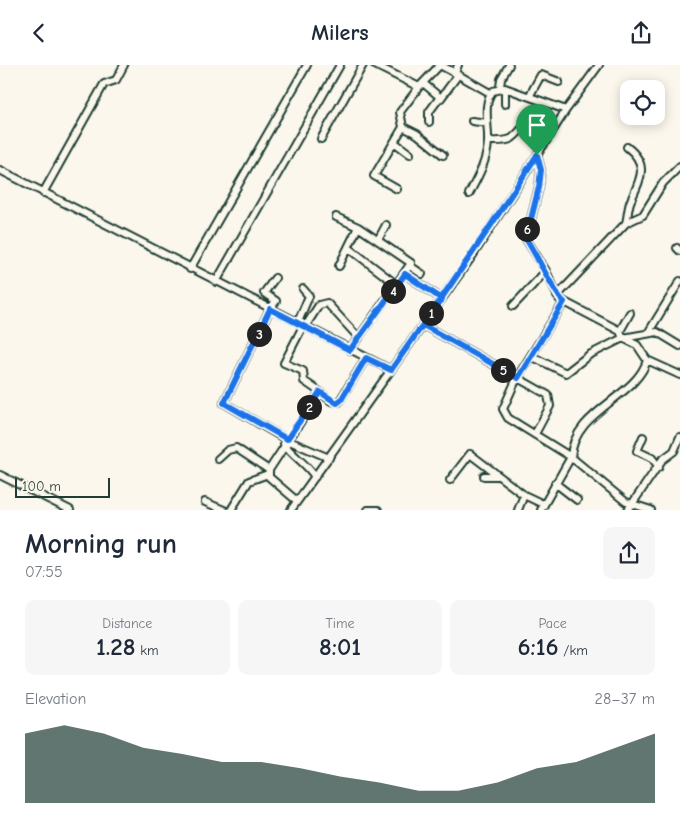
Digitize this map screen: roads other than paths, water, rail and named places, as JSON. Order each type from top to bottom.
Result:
[{"type":"street","points":[[44,193],[104,84],[116,79],[124,65]]},
{"type":"street","points":[[190,269],[307,65]]},
{"type":"street","points":[[216,282],[340,65]]},
{"type":"street","points":[[321,139],[363,65]]},
{"type":"street","points":[[375,65],[421,85],[440,97]]},
{"type":"street","points":[[397,189],[374,176],[403,127],[400,112],[421,85],[440,65],[490,93]]},
{"type":"street","points":[[429,122],[428,112],[456,74],[458,65]]},
{"type":"street","points":[[505,104],[501,79],[509,65]]},
{"type":"street","points":[[291,510],[391,370],[426,327],[442,299],[473,255],[566,110],[599,65]]},
{"type":"street","points":[[530,95],[541,75],[559,82]]},
{"type":"street","points":[[490,93],[503,88],[530,95],[566,110]]},
{"type":"street","points":[[469,194],[483,168],[488,141],[487,123],[490,93]]},
{"type":"street","points":[[472,121],[487,123]]},
{"type":"street","points":[[488,141],[509,142],[519,134],[528,121],[551,134]]},
{"type":"street","points":[[403,127],[417,134],[443,155]]},
{"type":"street","points":[[394,142],[410,154]]},
{"type":"street","points":[[626,223],[630,203],[641,174],[638,157],[627,147]]},
{"type":"street","points":[[537,155],[541,170],[540,180],[526,235],[557,295],[564,302],[620,331],[623,338],[637,345],[646,360],[680,375]]},
{"type":"street","points":[[557,295],[626,223],[643,215],[662,183],[679,167]]},
{"type":"street","points":[[0,170],[190,269],[391,370]]},
{"type":"street","points":[[336,217],[358,227],[410,261],[410,266],[405,274],[350,350]]},
{"type":"street","points":[[378,240],[386,225]]},
{"type":"street","points":[[339,267],[358,227]]},
{"type":"street","points":[[349,248],[397,285]]},
{"type":"street","points":[[410,266],[422,275]]},
{"type":"street","points":[[512,306],[546,271]]},
{"type":"street","points":[[405,274],[442,299]]},
{"type":"street","points":[[275,278],[264,291],[265,295],[276,301],[274,306],[270,309],[224,403],[286,442],[329,458]]},
{"type":"street","points":[[648,333],[680,281]]},
{"type":"street","points":[[303,289],[309,297],[302,325],[284,363],[304,371],[304,381],[331,401],[339,402],[366,358]]},
{"type":"street","points":[[564,302],[530,356],[503,409],[503,413],[571,457],[630,507],[650,510]]},
{"type":"street","points":[[302,325],[319,305],[327,303],[359,337]]},
{"type":"street","points":[[620,331],[630,313]]},
{"type":"street","points":[[426,327],[550,396],[550,406],[535,434]]},
{"type":"street","points":[[530,356],[566,373],[589,355],[623,338],[657,332],[680,346]]},
{"type":"street","points":[[450,480],[470,454],[498,477],[542,507],[571,457],[572,447],[590,418],[636,378],[646,360]]},
{"type":"street","points":[[231,510],[249,481],[268,472],[320,392]]},
{"type":"street","points":[[643,437],[637,451],[652,458],[659,467]]},
{"type":"street","points":[[630,507],[662,460],[674,451],[680,438]]},
{"type":"street","points":[[286,442],[292,455],[307,465],[315,477]]},
{"type":"street","points":[[218,459],[228,449],[236,448],[268,472],[297,501]]},
{"type":"street","points":[[0,475],[70,510]]},
{"type":"street","points":[[484,476],[498,477]]},
{"type":"street","points":[[555,483],[576,500]]},
{"type":"street","points":[[518,510],[524,495]]},
{"type":"street","points":[[205,502],[224,510]]},
{"type":"street","points":[[368,510],[378,510]]}]
